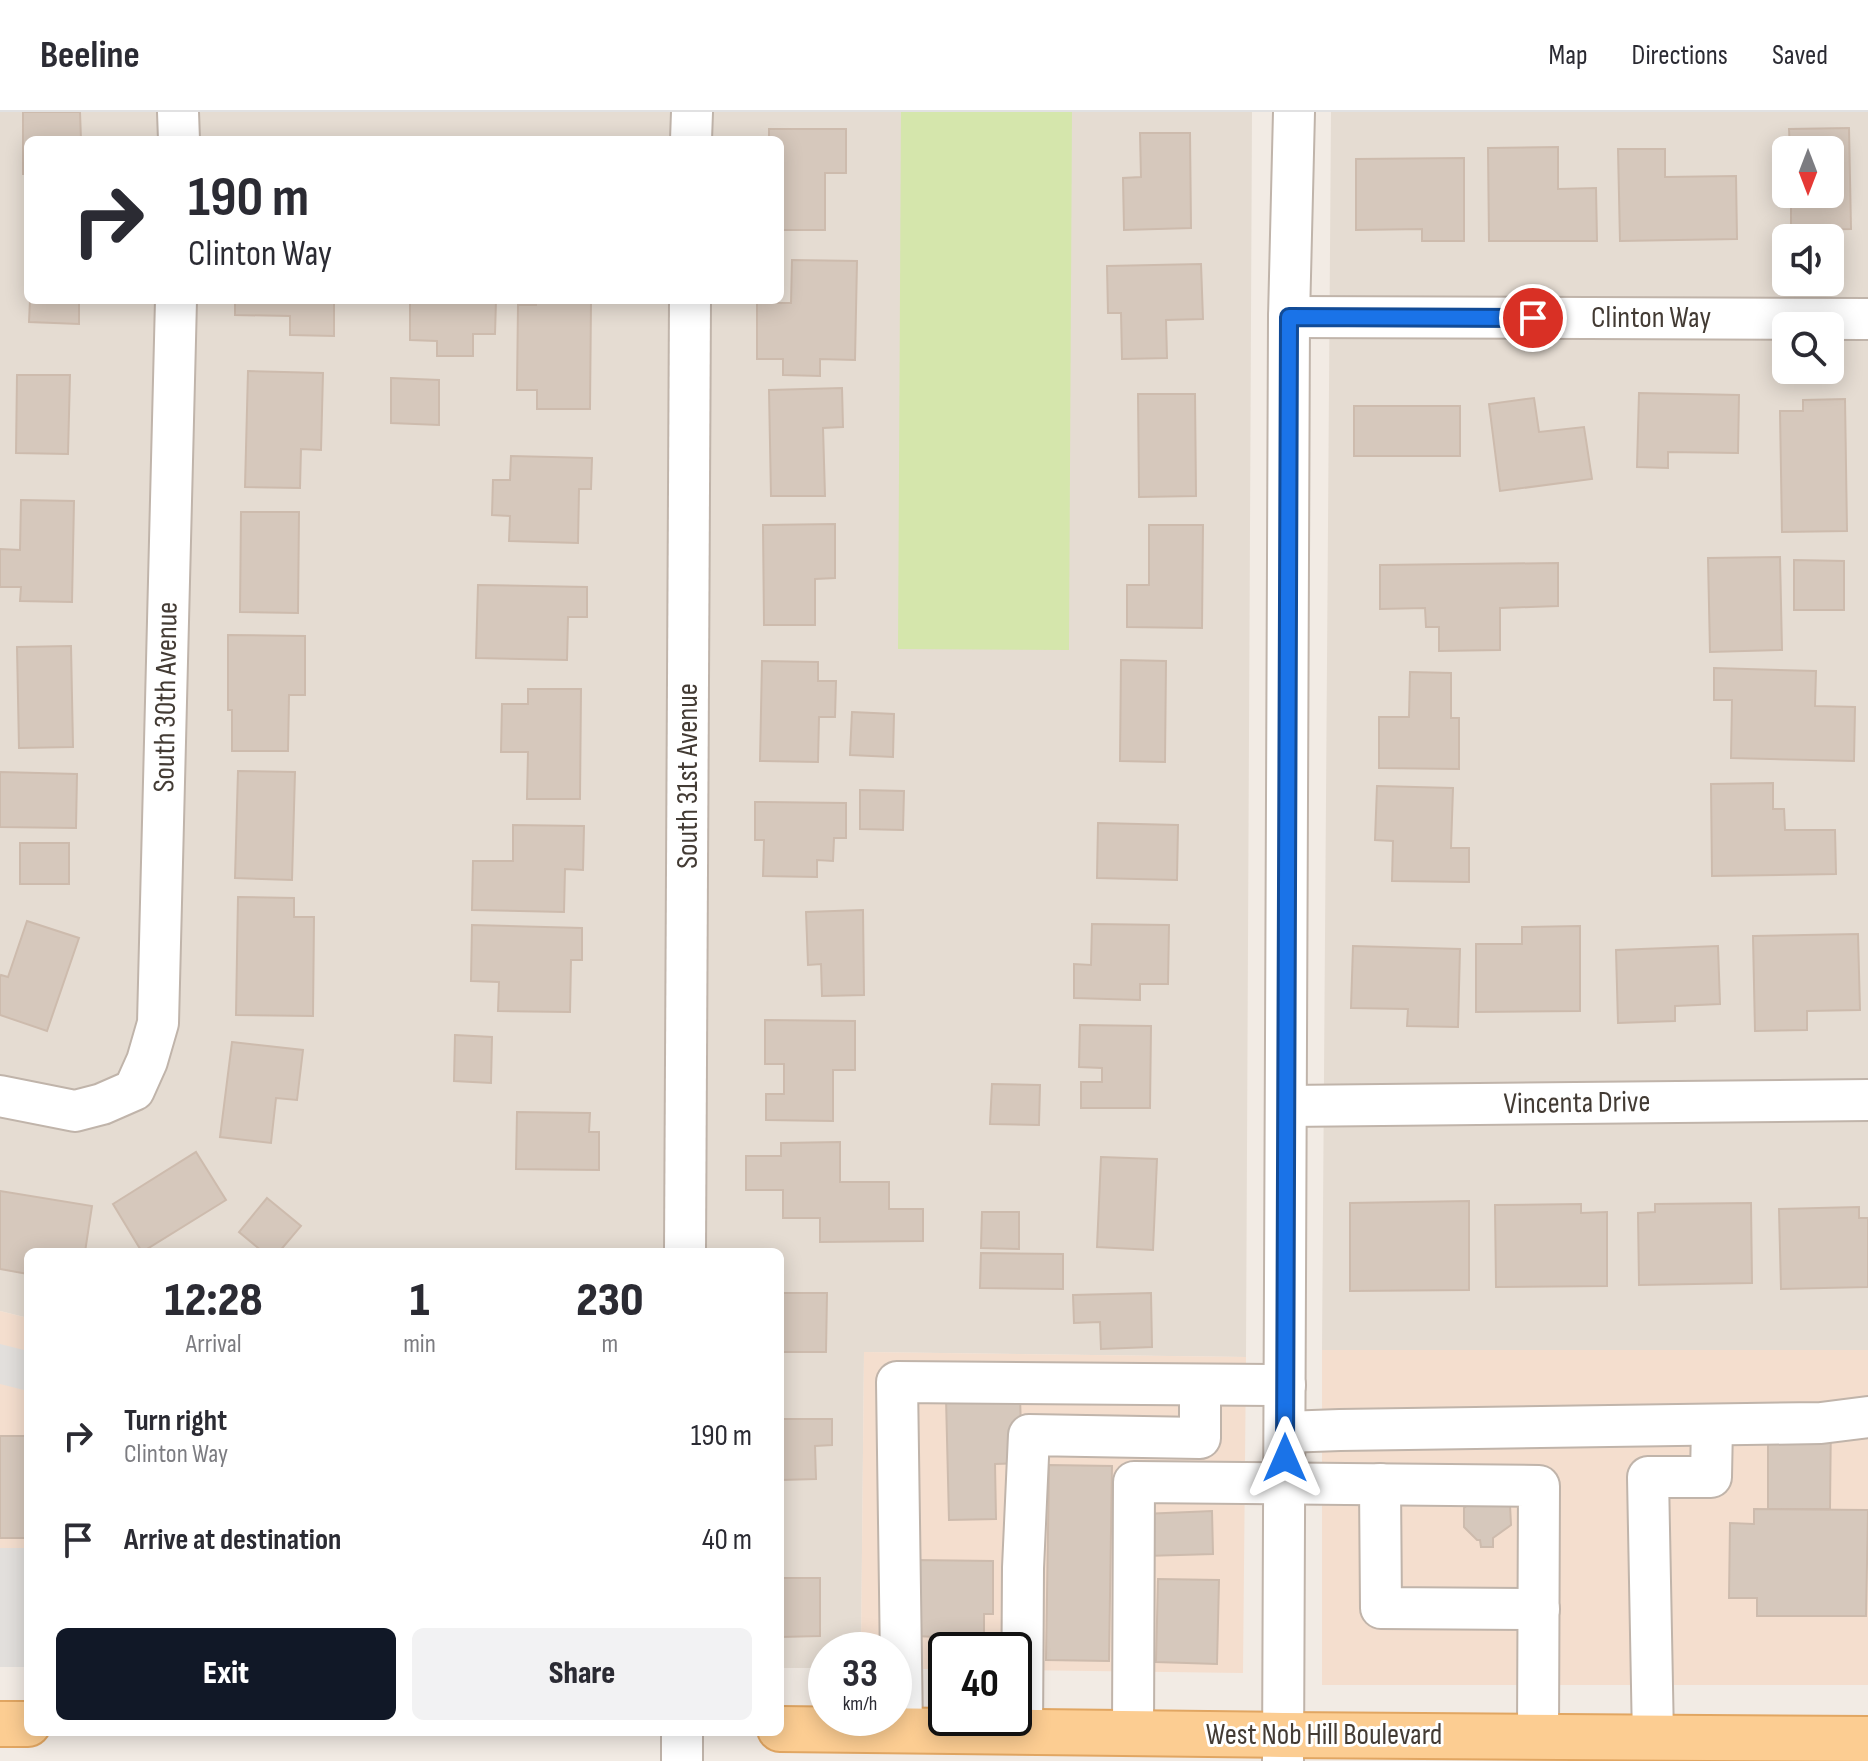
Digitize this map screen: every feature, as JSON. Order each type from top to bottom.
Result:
[{"type":"main road","points":[[0,1724],[24,1724]]},
{"type":"main road","name":"West Nob Hill Boulevard","points":[[784,1729],[808,1729]]},
{"type":"main road","name":"West Nob Hill Boulevard","points":[[1032,1732],[1133,1733],[1283,1748],[1538,1737],[1868,1739]]},
{"type":"street","points":[[178,112],[179,136]]},
{"type":"street","points":[[691,136],[692,112]]},
{"type":"street","points":[[1283,1748],[1289,317],[1294,112]]},
{"type":"street","name":"South 30th Avenue","points":[[0,1096],[75,1111],[102,1104],[134,1090],[147,1061],[158,1023],[176,304]]},
{"type":"street","name":"South 31st Avenue","points":[[685,1248],[690,304]]},
{"type":"street","name":"Clinton Way","points":[[1289,317],[1868,319]]},
{"type":"street","name":"Vincenta Drive","points":[[1286,1106],[1868,1100]]},
{"type":"street","points":[[901,1632],[897,1382],[1285,1385]]},
{"type":"street","points":[[1023,1632],[1029,1435],[1200,1438],[1200,1385]]},
{"type":"street","points":[[1285,1432],[1821,1423],[1868,1417]]},
{"type":"street","points":[[1653,1738],[1648,1477],[1711,1477],[1712,1425]]},
{"type":"street","points":[[1133,1733],[1134,1482],[1285,1483],[1539,1486],[1538,1737]]},
{"type":"street","points":[[1380,1484],[1381,1608],[1539,1609]]},
{"type":"street","points":[[682,1736],[682,1761]]},
{"type":"shaded area","points":[[0,112],[1252,112],[1246,1357],[864,1352],[861,1632],[808,1632],[808,1668],[784,1668],[784,1248],[24,1248],[24,1317],[0,1311]]},
{"type":"shaded area","points":[[1331,112],[1868,112],[1868,1350],[1322,1350]]},
{"type":"shaded area","points":[[0,1311],[24,1317],[24,1667],[0,1667]]},
{"type":"shaded area","points":[[0,1344],[24,1350],[24,1390],[0,1384]]},
{"type":"shaded area","points":[[1322,1350],[1868,1350],[1868,1685],[1322,1685]]},
{"type":"shaded area","points":[[864,1352],[1246,1357],[1243,1673],[1032,1670],[1032,1632],[928,1632],[928,1669],[912,1669],[912,1632],[861,1632]]},
{"type":"shaded area","points":[[0,1548],[24,1548],[24,1667],[0,1667]]},
{"type":"green space","points":[[901,112],[1072,112],[1069,650],[898,649]]},
{"type":"building","points":[[23,112],[80,112],[81,136],[24,136],[23,174]]},
{"type":"building","points":[[1849,128],[1851,229],[1844,229],[1844,224],[1791,224],[1791,208],[1844,208],[1844,136],[1789,136],[1789,129]]},
{"type":"building","points":[[769,129],[846,129],[846,173],[825,173],[825,230],[784,230],[784,136],[769,136]]},
{"type":"building","points":[[1140,133],[1190,133],[1191,228],[1124,230],[1123,178],[1141,177]]},
{"type":"building","points":[[1558,147],[1558,189],[1596,188],[1597,241],[1489,241],[1488,148]]},
{"type":"building","points":[[1618,149],[1665,149],[1665,177],[1736,176],[1737,239],[1620,241]]},
{"type":"building","points":[[1464,158],[1464,241],[1422,241],[1422,229],[1356,230],[1356,159]]},
{"type":"building","points":[[792,260],[857,261],[855,360],[820,359],[820,376],[783,375],[783,359],[757,359],[757,304],[791,303]]},
{"type":"building","points":[[1201,264],[1203,319],[1166,320],[1167,358],[1122,359],[1121,313],[1108,313],[1107,266]]},
{"type":"building","points":[[30,304],[79,304],[79,324],[29,322]]},
{"type":"building","points":[[235,304],[334,304],[334,336],[290,335],[290,316],[235,315]]},
{"type":"building","points":[[410,304],[496,304],[495,334],[473,334],[473,356],[437,356],[437,341],[410,340]]},
{"type":"building","points":[[591,304],[590,409],[537,409],[537,390],[517,390],[518,305]]},
{"type":"building","points":[[248,371],[323,373],[321,450],[301,449],[300,488],[245,487]]},
{"type":"building","points":[[17,375],[70,375],[68,454],[16,453]]},
{"type":"building","points":[[391,378],[439,380],[439,425],[391,423]]},
{"type":"building","points":[[842,388],[843,427],[823,428],[825,496],[771,496],[769,390]]},
{"type":"building","points":[[1639,393],[1739,395],[1738,453],[1668,452],[1668,468],[1637,467]]},
{"type":"building","points":[[1138,394],[1195,394],[1196,496],[1139,497]]},
{"type":"building","points":[[1534,398],[1539,432],[1584,427],[1592,479],[1500,491],[1489,404]]},
{"type":"building","points":[[1845,399],[1847,531],[1782,532],[1780,411],[1803,411],[1803,400]]},
{"type":"building","points":[[1354,406],[1460,406],[1460,456],[1354,456]]},
{"type":"building","points":[[511,456],[592,458],[591,489],[579,489],[578,543],[509,541],[510,516],[492,515],[493,480],[510,480]]},
{"type":"building","points":[[21,500],[74,501],[72,602],[20,601],[21,587],[0,587],[0,549],[20,550]]},
{"type":"building","points":[[241,512],[299,512],[298,613],[240,612]]},
{"type":"building","points":[[835,524],[835,578],[815,579],[815,625],[764,625],[763,525]]},
{"type":"building","points":[[1149,525],[1203,525],[1202,628],[1127,627],[1127,585],[1149,585]]},
{"type":"building","points":[[1780,557],[1782,650],[1710,652],[1708,558]]},
{"type":"building","points":[[1794,560],[1844,561],[1844,610],[1794,610]]},
{"type":"building","points":[[1558,563],[1558,606],[1500,608],[1500,650],[1439,651],[1439,627],[1426,627],[1425,608],[1380,609],[1380,565]]},
{"type":"building","points":[[478,585],[587,587],[587,617],[568,617],[567,660],[476,658]]},
{"type":"building","points":[[228,635],[305,636],[305,695],[289,695],[288,751],[232,751],[232,710],[228,710]]},
{"type":"building","points":[[71,646],[73,747],[19,748],[17,647]]},
{"type":"building","points":[[1121,660],[1166,661],[1165,762],[1120,761]]},
{"type":"building","points":[[762,661],[818,662],[818,681],[836,681],[835,717],[819,717],[818,762],[760,761]]},
{"type":"building","points":[[1714,668],[1816,671],[1815,706],[1855,707],[1854,761],[1731,758],[1732,700],[1714,700]]},
{"type":"building","points":[[1410,672],[1451,673],[1451,718],[1459,718],[1459,769],[1379,768],[1379,717],[1409,717]]},
{"type":"building","points":[[528,689],[581,689],[580,799],[527,799],[528,752],[501,752],[502,704],[528,704]]},
{"type":"building","points":[[852,712],[894,714],[893,757],[850,755]]},
{"type":"building","points":[[238,771],[295,772],[292,880],[235,878]]},
{"type":"building","points":[[0,772],[77,774],[76,828],[0,827]]},
{"type":"building","points":[[1773,783],[1773,809],[1784,809],[1785,830],[1835,830],[1836,874],[1712,876],[1711,784]]},
{"type":"building","points":[[1377,786],[1453,788],[1451,848],[1469,848],[1469,882],[1392,881],[1393,841],[1375,840]]},
{"type":"building","points":[[860,790],[904,791],[903,830],[860,829]]},
{"type":"building","points":[[755,802],[846,803],[846,838],[834,838],[833,861],[817,860],[817,877],[763,876],[764,840],[755,840]]},
{"type":"building","points":[[1098,823],[1178,825],[1177,880],[1097,878]]},
{"type":"building","points":[[513,825],[584,826],[583,870],[565,869],[564,912],[472,910],[473,861],[513,861]]},
{"type":"building","points":[[20,843],[69,843],[69,884],[20,884]]},
{"type":"building","points":[[238,897],[294,898],[294,917],[314,917],[313,1016],[236,1015]]},
{"type":"building","points":[[863,910],[864,995],[822,996],[821,964],[808,965],[806,912]]},
{"type":"building","points":[[27,921],[79,938],[47,1031],[0,1015],[0,977],[8,977]]},
{"type":"building","points":[[1092,924],[1169,925],[1168,984],[1140,984],[1140,1000],[1074,998],[1074,964],[1091,965]]},
{"type":"building","points":[[472,925],[582,928],[582,960],[571,960],[570,1012],[498,1011],[499,982],[471,981]]},
{"type":"building","points":[[1580,926],[1580,1011],[1476,1012],[1476,944],[1522,944],[1522,927]]},
{"type":"building","points":[[1858,934],[1860,1010],[1807,1011],[1807,1030],[1755,1031],[1753,936]]},
{"type":"building","points":[[1353,946],[1460,949],[1458,1027],[1407,1026],[1408,1009],[1351,1008]]},
{"type":"building","points":[[1718,946],[1720,1004],[1675,1006],[1675,1021],[1618,1023],[1616,950]]},
{"type":"building","points":[[765,1020],[855,1021],[855,1070],[833,1070],[833,1121],[766,1120],[766,1094],[784,1094],[784,1064],[765,1064]]},
{"type":"building","points":[[1080,1025],[1151,1026],[1150,1108],[1081,1108],[1081,1082],[1102,1082],[1102,1068],[1079,1067]]},
{"type":"building","points":[[455,1035],[492,1037],[491,1083],[454,1081]]},
{"type":"building","points":[[232,1042],[303,1050],[297,1100],[276,1098],[271,1143],[220,1137]]},
{"type":"building","points":[[992,1084],[1040,1085],[1039,1125],[990,1124]]},
{"type":"building","points":[[517,1112],[590,1113],[589,1132],[599,1132],[599,1170],[516,1169]]},
{"type":"building","points":[[840,1142],[840,1182],[889,1182],[889,1209],[923,1209],[923,1241],[820,1242],[820,1218],[783,1218],[783,1190],[746,1190],[746,1156],[781,1156],[781,1143]]},
{"type":"building","points":[[196,1152],[226,1200],[148,1248],[140,1248],[113,1204]]},
{"type":"building","points":[[1101,1157],[1157,1159],[1153,1250],[1097,1247]]},
{"type":"building","points":[[0,1191],[92,1206],[86,1248],[24,1248],[24,1273],[0,1269]]},
{"type":"building","points":[[267,1198],[301,1226],[282,1248],[258,1248],[239,1232]]},
{"type":"building","points":[[1469,1201],[1469,1290],[1350,1291],[1350,1203]]},
{"type":"building","points":[[1751,1203],[1752,1283],[1639,1285],[1638,1213],[1655,1212],[1655,1204]]},
{"type":"building","points":[[1581,1204],[1581,1213],[1607,1212],[1607,1286],[1496,1287],[1495,1205]]},
{"type":"building","points":[[1859,1207],[1859,1218],[1868,1218],[1868,1287],[1781,1289],[1779,1209]]},
{"type":"building","points":[[982,1212],[1019,1212],[1019,1249],[981,1248]]},
{"type":"building","points":[[981,1253],[1063,1254],[1063,1289],[980,1288]]},
{"type":"building","points":[[784,1293],[827,1293],[826,1352],[784,1352]]},
{"type":"building","points":[[1151,1293],[1152,1347],[1101,1349],[1100,1322],[1074,1323],[1073,1295]]},
{"type":"building","points":[[1020,1396],[1022,1463],[995,1464],[996,1519],[949,1520],[946,1398]]},
{"type":"building","points":[[1768,1415],[1831,1415],[1830,1509],[1768,1509]]},
{"type":"building","points":[[784,1419],[832,1419],[832,1445],[815,1446],[816,1479],[784,1480]]},
{"type":"building","points":[[0,1436],[24,1436],[24,1538],[0,1538]]},
{"type":"building","points":[[1049,1465],[1112,1466],[1109,1661],[1046,1660]]},
{"type":"building","points":[[1477,1494],[1510,1505],[1511,1525],[1493,1538],[1493,1547],[1481,1547],[1480,1540],[1464,1527],[1464,1508]]},
{"type":"building","points":[[1754,1509],[1868,1510],[1866,1616],[1757,1616],[1757,1598],[1729,1598],[1730,1523],[1754,1524]]},
{"type":"building","points":[[1212,1511],[1213,1554],[1145,1556],[1143,1514]]},
{"type":"building","points":[[914,1560],[993,1561],[993,1614],[984,1614],[984,1632],[928,1632],[928,1637],[914,1636]]},
{"type":"building","points":[[784,1578],[820,1578],[820,1632],[808,1632],[808,1636],[784,1637]]},
{"type":"building","points":[[1158,1579],[1219,1580],[1217,1664],[1156,1662]]},
{"type":"route","points":[[1285,1458],[1289,317],[1533,318]]}]
